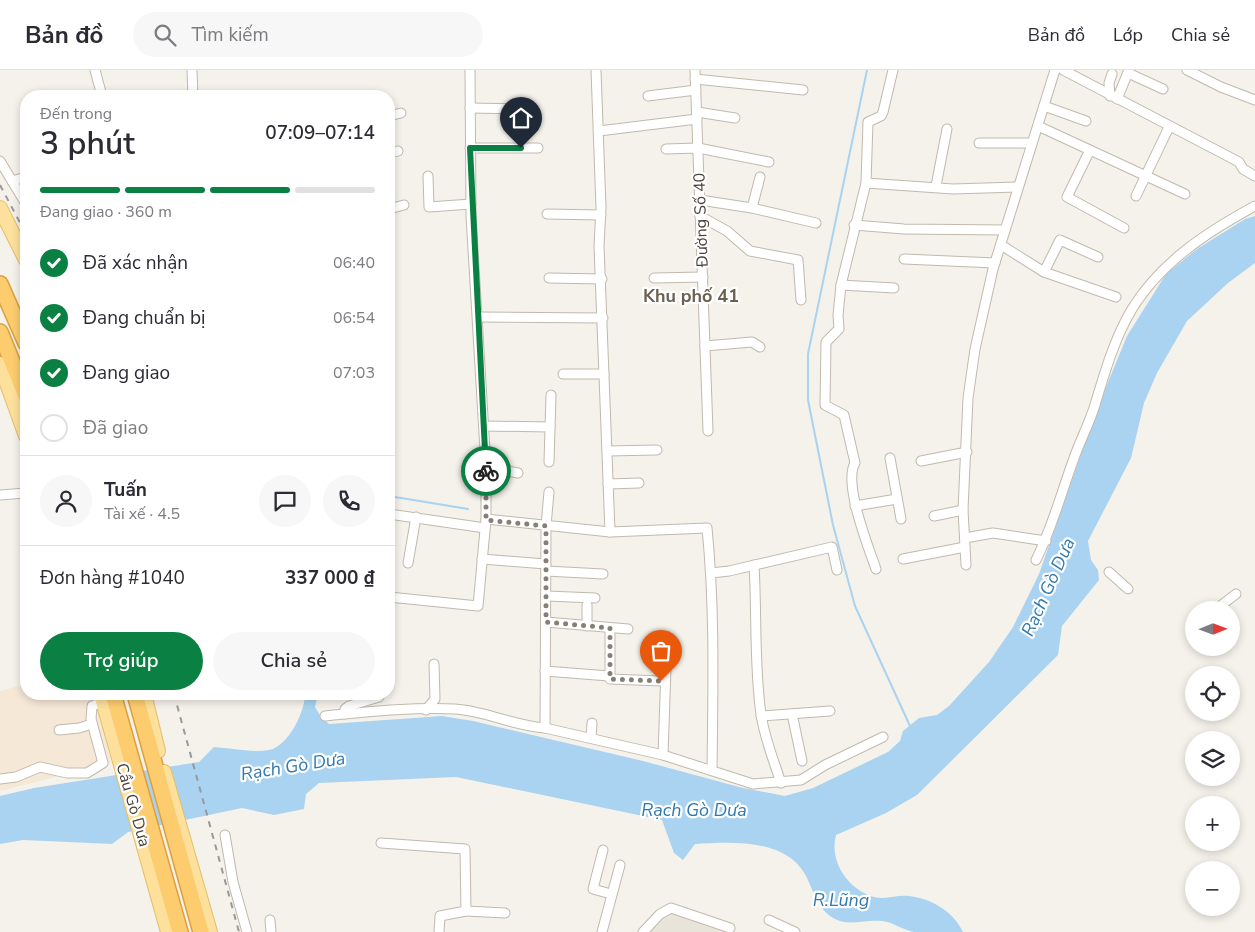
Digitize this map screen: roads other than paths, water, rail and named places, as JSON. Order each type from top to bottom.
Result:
[{"type":"highway","points":[[0,284],[20,329]]},
{"type":"highway","points":[[0,332],[20,381]]},
{"type":"highway","name":"Cầu Gò Dưa","points":[[107,700],[151,853],[180,932]]},
{"type":"highway","name":"Cầu Gò Dưa","points":[[136,700],[152,746],[181,845],[201,932]]},
{"type":"main road","points":[[0,208],[20,248]]},
{"type":"main road","points":[[0,364],[5,389],[20,423]]},
{"type":"main road","points":[[143,700],[144,727]]},
{"type":"main road","points":[[144,700],[152,746]]},
{"type":"main road","points":[[181,845],[210,932]]},
{"type":"main road","points":[[151,853],[168,932]]},
{"type":"street","points":[[95,70],[100,90]]},
{"type":"street","points":[[395,598],[478,606],[486,524],[486,467],[471,204],[470,70]]},
{"type":"street","points":[[596,70],[601,215],[599,246],[602,279],[610,532]]},
{"type":"street","points":[[876,569],[855,506],[850,470],[855,462],[844,415],[825,405],[826,342],[840,329],[838,315],[841,285],[866,183],[868,122],[881,116],[883,112],[893,70]]},
{"type":"street","points":[[966,565],[963,510],[968,398],[983,311],[1017,187],[1055,70]]},
{"type":"street","points":[[1064,70],[1169,127],[1239,162],[1243,169],[1255,176]]},
{"type":"street","points":[[1187,70],[1220,87],[1255,100]]},
{"type":"street","points":[[192,71],[193,90]]},
{"type":"street","points":[[1114,97],[1129,71],[1163,89]]},
{"type":"street","points":[[1112,74],[1109,83],[1114,97]]},
{"type":"street","points":[[695,75],[802,90]]},
{"type":"street","name":"Đường Số 40","points":[[695,75],[708,431]]},
{"type":"street","points":[[648,96],[696,90]]},
{"type":"street","points":[[1044,106],[1086,121]]},
{"type":"street","points":[[470,108],[523,110]]},
{"type":"street","points":[[395,114],[401,113]]},
{"type":"street","points":[[599,130],[697,115],[734,118]]},
{"type":"street","points":[[1038,126],[1185,194]]},
{"type":"street","points":[[1136,196],[1169,127]]},
{"type":"street","points":[[936,186],[947,129]]},
{"type":"street","points":[[979,143],[1032,143]]},
{"type":"street","points":[[470,148],[538,148]]},
{"type":"street","points":[[666,149],[698,148],[769,162]]},
{"type":"street","points":[[1090,150],[1067,198],[1124,228]]},
{"type":"street","points":[[0,161],[20,194]]},
{"type":"street","points":[[428,176],[429,207],[471,204]]},
{"type":"street","points":[[752,208],[760,177]]},
{"type":"street","points":[[12,181],[20,179]]},
{"type":"street","points":[[866,183],[936,186],[953,189],[1017,187]]},
{"type":"street","points":[[700,200],[752,208],[816,223]]},
{"type":"street","points":[[395,207],[404,205]]},
{"type":"street","points":[[1036,560],[1046,540],[1106,370],[1132,308],[1163,270],[1195,242],[1255,206]]},
{"type":"street","points":[[546,214],[601,215]]},
{"type":"street","points":[[700,216],[727,231],[750,251],[798,260],[801,300]]},
{"type":"street","points":[[854,226],[904,229],[1005,230]]},
{"type":"street","points":[[1044,272],[1060,240],[1098,258]]},
{"type":"street","points":[[1001,245],[1044,272],[1116,297]]},
{"type":"street","points":[[904,259],[995,263]]},
{"type":"street","points":[[654,278],[703,277]]},
{"type":"street","points":[[550,278],[602,279]]},
{"type":"street","points":[[841,285],[894,288]]},
{"type":"street","points":[[478,317],[603,318]]},
{"type":"street","points":[[705,346],[752,342],[760,347]]},
{"type":"street","points":[[563,374],[604,374]]},
{"type":"street","points":[[550,462],[551,396]]},
{"type":"street","points":[[485,426],[550,427]]},
{"type":"street","points":[[607,451],[657,450]]},
{"type":"street","points":[[921,461],[967,452]]},
{"type":"street","points":[[890,458],[901,519]]},
{"type":"street","points":[[486,467],[518,473]]},
{"type":"street","points":[[608,484],[639,483]]},
{"type":"street","points":[[544,728],[547,596],[546,526],[549,492]]},
{"type":"street","points":[[0,495],[20,493]]},
{"type":"street","points":[[855,506],[897,499]]},
{"type":"street","points":[[934,516],[963,510]]},
{"type":"street","points":[[395,515],[486,524],[546,526],[610,532],[708,528],[714,687],[712,770]]},
{"type":"street","points":[[408,563],[416,517]]},
{"type":"street","points":[[903,559],[965,543],[993,533],[1046,540]]},
{"type":"street","points":[[711,573],[754,565],[832,546],[837,570]]},
{"type":"street","points":[[482,559],[603,574]]},
{"type":"street","points":[[754,565],[757,673],[761,716],[781,783]]},
{"type":"street","points":[[1109,572],[1128,589]]},
{"type":"street","points":[[1227,601],[1236,594]]},
{"type":"street","points":[[547,596],[595,598]]},
{"type":"street","points":[[587,605],[587,626]]},
{"type":"street","points":[[546,622],[628,629]]},
{"type":"street","points":[[609,676],[610,628]]},
{"type":"street","points":[[663,755],[667,639]]},
{"type":"street","points":[[426,710],[435,699],[434,664]]},
{"type":"street","points":[[545,671],[609,676],[612,680],[661,681]]},
{"type":"street","points":[[0,779],[16,776],[40,767],[67,773],[87,773],[103,763],[92,724],[92,706],[100,700]]},
{"type":"street","points":[[345,714],[345,709],[349,706],[367,700]]},
{"type":"street","points":[[380,700],[381,712]]},
{"type":"street","points":[[325,716],[456,709],[477,712],[526,727],[544,728],[663,755],[753,784],[801,780],[825,765],[883,737]]},
{"type":"street","points":[[761,716],[830,711]]},
{"type":"street","points":[[792,714],[802,761]]},
{"type":"street","points":[[591,738],[592,723]]},
{"type":"street","points":[[59,730],[80,728],[92,724]]},
{"type":"street","points":[[225,835],[233,882],[246,932]]},
{"type":"street","points":[[381,843],[465,849],[466,911]]},
{"type":"street","points":[[603,850],[593,889],[611,894]]},
{"type":"street","points":[[602,932],[620,865]]},
{"type":"street","points":[[643,932],[660,914],[671,908],[730,928]]},
{"type":"street","points":[[439,932],[440,916],[466,911],[506,913]]},
{"type":"street","points":[[270,920],[271,932]]},
{"type":"street","points":[[769,920],[795,932]]},
{"type":"water","name":"Rạch Gò Dưa","points":[[1255,216],[1255,263],[1228,283],[1187,321],[1157,373],[1144,403],[1131,458],[1088,541],[1091,560],[1098,570],[1099,580],[1062,626],[1058,655],[917,795],[886,813],[836,835],[835,855],[838,864],[848,881],[856,888],[874,897],[908,896],[933,903],[947,912],[963,932],[914,932],[882,921],[839,921],[828,915],[820,906],[807,878],[798,865],[787,856],[773,849],[742,843],[695,844],[683,860],[674,853],[662,820],[456,777],[319,783],[306,794],[304,809],[274,815],[242,808],[128,832],[112,844],[23,840],[0,844],[0,796],[34,788],[199,762],[214,747],[249,751],[269,750],[283,742],[289,735],[299,718],[304,700],[317,700],[315,707],[321,717],[329,724],[442,716],[473,721],[643,761],[743,788],[785,796],[813,788],[888,752],[900,741],[903,731],[919,718],[937,715],[949,706],[989,662],[1013,627],[1039,574],[1097,409],[1127,336],[1166,274],[1197,249],[1245,219]]},
{"type":"waterway","points":[[867,70],[808,354],[808,400],[833,525],[855,606],[910,726]]},
{"type":"waterway","points":[[395,497],[468,509]]},
{"type":"railway","points":[[0,185],[20,223]]},
{"type":"railway","points":[[176,700],[239,932]]},
{"type":"district","name":"Khu phố 41","points":[[691,296]]},
{"type":"water label","name":"R.Lũng","points":[[841,900]]}]
